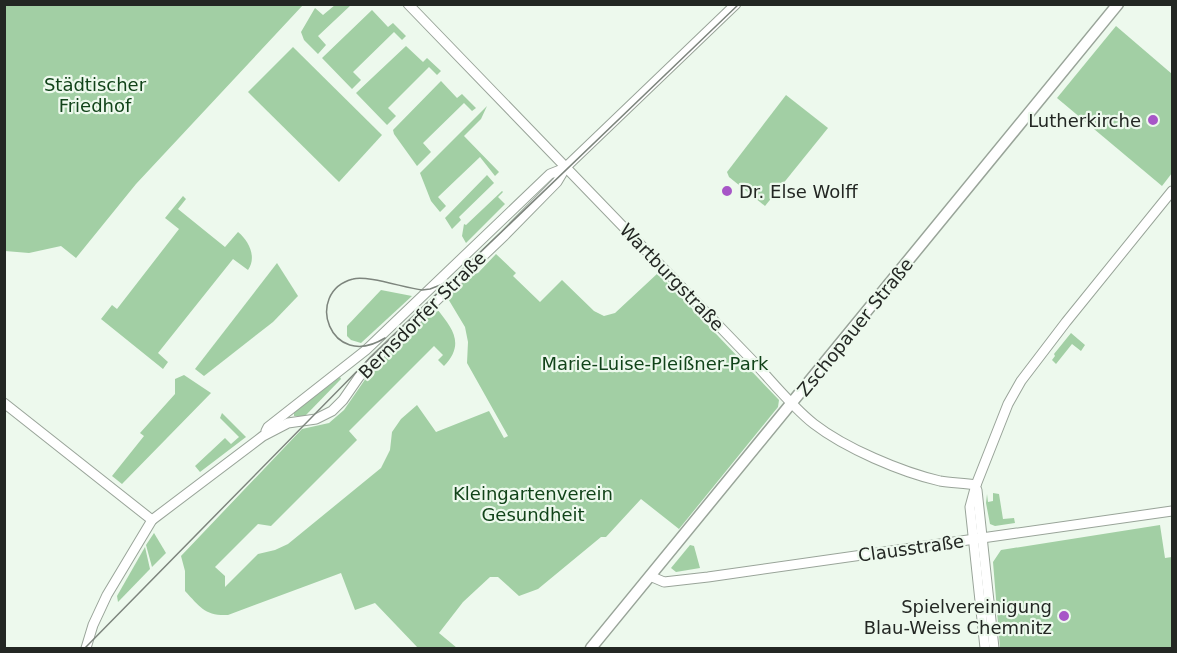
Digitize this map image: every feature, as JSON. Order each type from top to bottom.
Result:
[{"type":"main road","name":"Zschopauer Straße","points":[[591,648],[1118,4]]},
{"type":"street","name":"Wartburgstraße","points":[[408,4],[814,424],[830,435],[889,464],[941,481],[976,485]]},
{"type":"street","name":"Bernsdorfer Straße","points":[[86,648],[93,625],[107,595],[152,520],[263,435],[288,423],[316,419],[338,406],[359,376],[374,360],[504,236],[557,182],[566,167],[736,4]]},
{"type":"street","name":"Bernsdorfer Straße","points":[[263,435],[268,427],[366,350],[550,174],[566,167]]},
{"type":"street","points":[[985,648],[976,485],[1008,404],[1020,381],[1173,191]]},
{"type":"street","points":[[4,404],[152,520]]},
{"type":"street","name":"Clausstraße","points":[[650,576],[664,582],[672,582],[1173,511]]},
{"type":"street","points":[[978,539],[994,648]]},
{"type":"green space","name":"Städtischer Friedhof","points":[[4,5],[303,5],[136,184],[76,258],[61,246],[29,253],[5,251]]},
{"type":"green space","points":[[335,5],[351,5],[318,36],[326,45],[318,54],[304,40],[301,32],[315,8],[323,15]]},
{"type":"green space","points":[[372,10],[388,27],[393,23],[406,36],[402,40],[394,32],[353,72],[361,80],[352,89],[322,58]]},
{"type":"green space","points":[[1116,26],[1172,74],[1172,173],[1162,186],[1057,98]]},
{"type":"green space","points":[[406,46],[423,62],[427,58],[441,71],[437,75],[429,67],[388,108],[396,116],[387,125],[356,93]]},
{"type":"green space","points":[[293,47],[382,135],[339,182],[248,92]]},
{"type":"green space","points":[[441,81],[457,98],[462,94],[476,108],[472,111],[464,103],[423,143],[431,152],[417,166],[393,130]]},
{"type":"green space","points":[[786,95],[828,128],[765,206],[729,177],[727,172]]},
{"type":"green space","points":[[487,106],[481,119],[464,136],[499,172],[495,176],[480,157],[438,197],[446,206],[440,212],[431,201],[420,173]]},
{"type":"green space","points":[[487,175],[494,183],[459,217],[461,220],[452,229],[445,218]]},
{"type":"green space","points":[[502,191],[498,197],[505,204],[466,243],[462,236],[464,224],[466,225]]},
{"type":"green space","points":[[183,196],[186,199],[178,209],[225,247],[238,232],[250,249],[252,260],[248,270],[233,259],[158,353],[168,362],[163,369],[101,319],[112,305],[117,309],[179,229],[165,218]]},
{"type":"green space","points":[[496,254],[516,273],[513,276],[540,302],[562,280],[594,311],[604,316],[615,313],[658,273],[779,400],[778,407],[679,529],[641,499],[606,537],[601,537],[538,589],[519,596],[498,577],[490,577],[463,602],[439,633],[457,648],[418,648],[375,603],[355,610],[341,573],[228,615],[214,614],[199,606],[185,591],[185,571],[181,556],[302,429],[329,423],[344,410],[373,368],[433,309],[437,309],[452,330],[455,344],[450,358],[444,366],[438,360],[443,355],[434,346],[349,431],[357,440],[271,526],[258,524],[215,567],[225,576],[225,587],[258,554],[288,544],[381,468],[390,450],[392,432],[401,419],[417,405],[436,432],[489,411],[504,438],[508,436],[467,363],[468,342],[465,327],[447,297],[468,276],[478,273]]},
{"type":"green space","points":[[277,263],[298,296],[273,322],[204,376],[195,369]]},
{"type":"green space","points":[[381,290],[412,296],[361,343],[351,340],[347,336],[347,326]]},
{"type":"green space","points":[[1071,333],[1085,345],[1081,351],[1072,344],[1056,364],[1052,360],[1054,354]]},
{"type":"green space","points":[[184,375],[211,393],[122,484],[112,476],[144,436],[140,433],[175,394],[175,379]]},
{"type":"green space","points":[[340,377],[341,379],[305,416],[294,416],[294,412]]},
{"type":"green space","points":[[222,413],[246,437],[200,472],[195,466],[225,438],[231,444],[239,437],[220,418]]},
{"type":"green space","points":[[993,493],[999,494],[1003,519],[1014,518],[1015,523],[995,526],[990,524],[986,503],[987,494],[988,502],[993,501]]},
{"type":"green space","name":"Spielvereinigung Blau-Weiss Chemnitz","points":[[1160,525],[1165,558],[1172,557],[1172,648],[1000,648],[993,562],[1001,550]]},
{"type":"green space","points":[[154,533],[166,553],[152,567],[146,545]]},
{"type":"green space","points":[[690,545],[694,546],[700,568],[676,572],[671,568]]},
{"type":"green space","points":[[145,547],[150,569],[118,602],[117,596]]},
{"type":"tram line","points":[[85,648],[368,360],[739,4]]},
{"type":"tram line","points":[[385,338],[366,346],[350,345],[338,338],[330,326],[327,312],[329,298],[338,287],[359,278],[422,290],[443,284]]},
{"type":"place","name":"Lutherkirche","points":[[1153,120]]},
{"type":"place","name":"Dr. Else Wolff","points":[[727,191]]},
{"type":"place","name":"Spielvereinigung Blau-Weiss Chemnitz","points":[[1064,616]]},
{"type":"park label","name":"Marie-Luise-Pleißner-Park","points":[[655,363]]},
{"type":"park label","name":"Kleingartenverein Gesundheit","points":[[533,503]]}]
